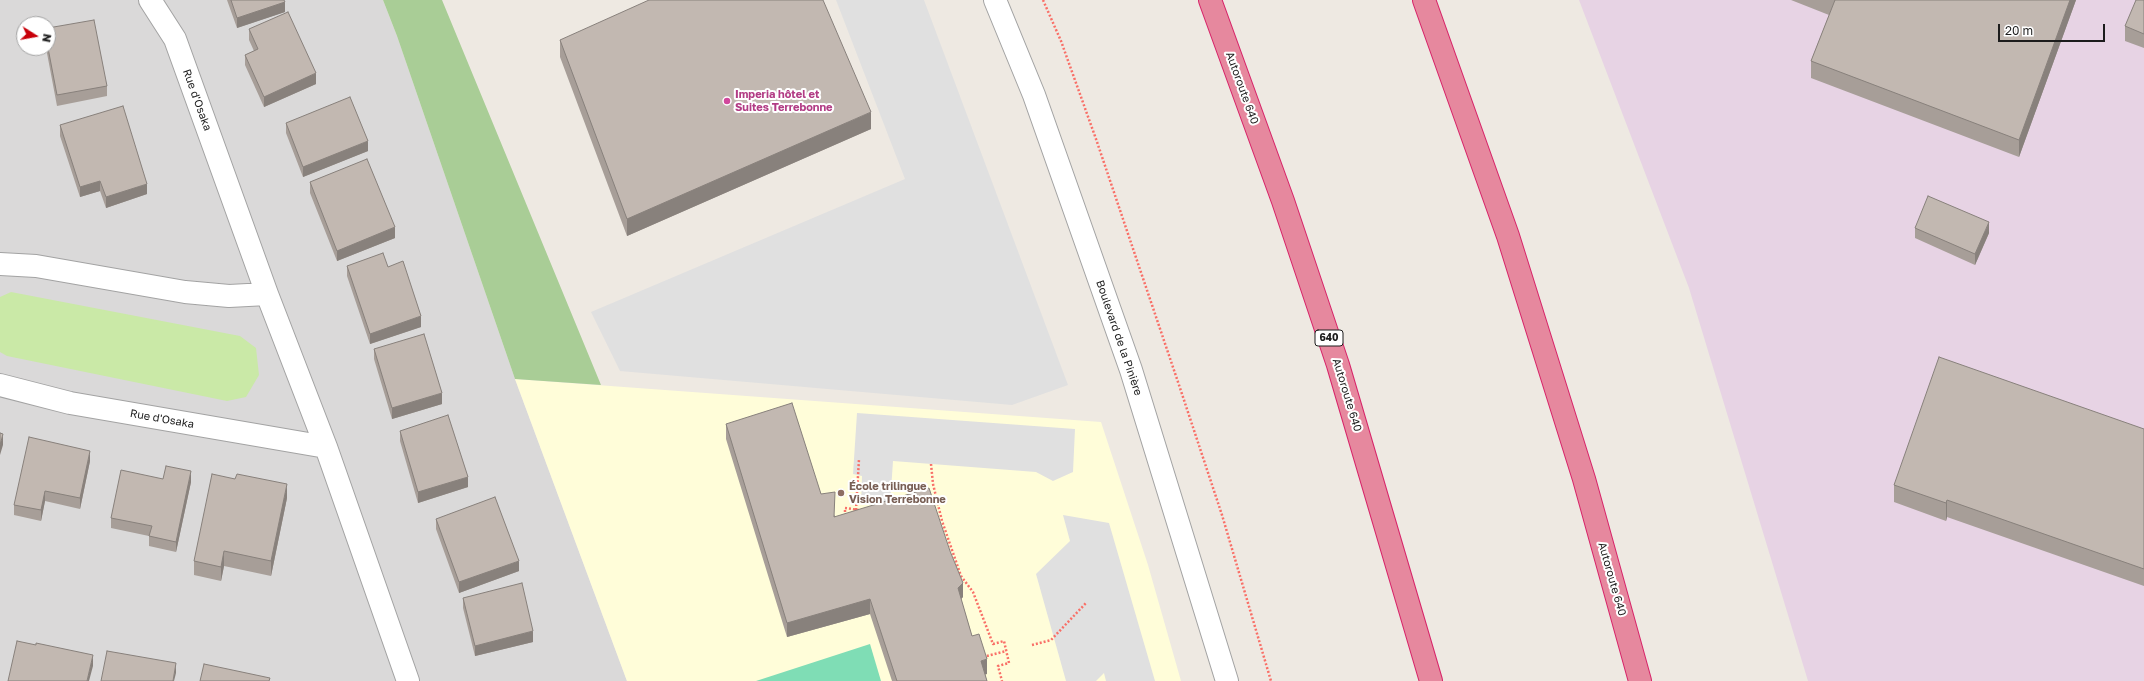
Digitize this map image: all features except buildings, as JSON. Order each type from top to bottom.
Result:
[{"type":"highway","name":"Autoroute 640","points":[[1210,0],[1280,193],[1338,365],[1432,681]]},
{"type":"highway","name":"Autoroute 640","points":[[1424,0],[1488,180],[1584,478],[1640,681]]},
{"type":"street","name":"Rue d'Osaka","points":[[150,0],[175,39],[267,294],[326,447],[408,681]]},
{"type":"street","name":"Boulevard de la Pinière","points":[[995,0],[1034,96],[1131,370],[1227,681]]},
{"type":"street","points":[[0,264],[36,266],[185,292],[229,296],[267,294]]},
{"type":"street","name":"Rue d'Osaka","points":[[0,385],[70,403],[326,447]]},
{"type":"path","points":[[1043,0],[1061,42],[1096,139],[1190,418],[1222,515],[1271,681]]},
{"type":"path","points":[[856,510],[859,459]]},
{"type":"path","points":[[931,464],[937,500],[952,553],[962,576],[973,592],[993,644],[1004,641],[1009,663],[998,666],[1002,681]]},
{"type":"path","points":[[929,502],[937,500]]},
{"type":"path","points":[[844,522],[845,508],[863,510]]},
{"type":"path","points":[[1032,645],[1050,640],[1086,603]]},
{"type":"path","points":[[982,657],[1006,651]]},
{"type":"shaded area","points":[[0,0],[383,0],[397,36],[515,379],[627,681],[0,681]]},
{"type":"shaded area","points":[[836,0],[924,0],[1068,385],[1012,405],[620,371],[591,312],[905,179]]},
{"type":"shaded area","points":[[1579,0],[2144,0],[2144,681],[1808,681],[1689,288]]},
{"type":"shaded area","name":"École trilingue Vision Terrebonne","points":[[515,379],[1101,422],[1148,565],[1181,681],[627,681]]},
{"type":"shaded area","points":[[857,413],[1075,429],[1073,472],[1053,481],[1036,472],[893,461],[890,505],[861,504],[862,476],[853,474]]},
{"type":"shaded area","points":[[1063,515],[1109,523],[1155,681],[1106,681],[1104,673],[1096,681],[1066,681],[1036,574],[1070,541]]},
{"type":"green space","points":[[383,0],[442,0],[601,385],[515,379],[397,36]]},
{"type":"green space","points":[[11,292],[240,336],[256,348],[259,375],[246,397],[227,401],[7,356],[0,352],[0,297]]},
{"type":"green space","points":[[870,644],[881,681],[756,681]]},
{"type":"place","name":"Imperia hôtel et Suites Terrebonne","points":[[727,101]]},
{"type":"place","name":"École trilingue Vision Terrebonne","points":[[841,493]]}]
